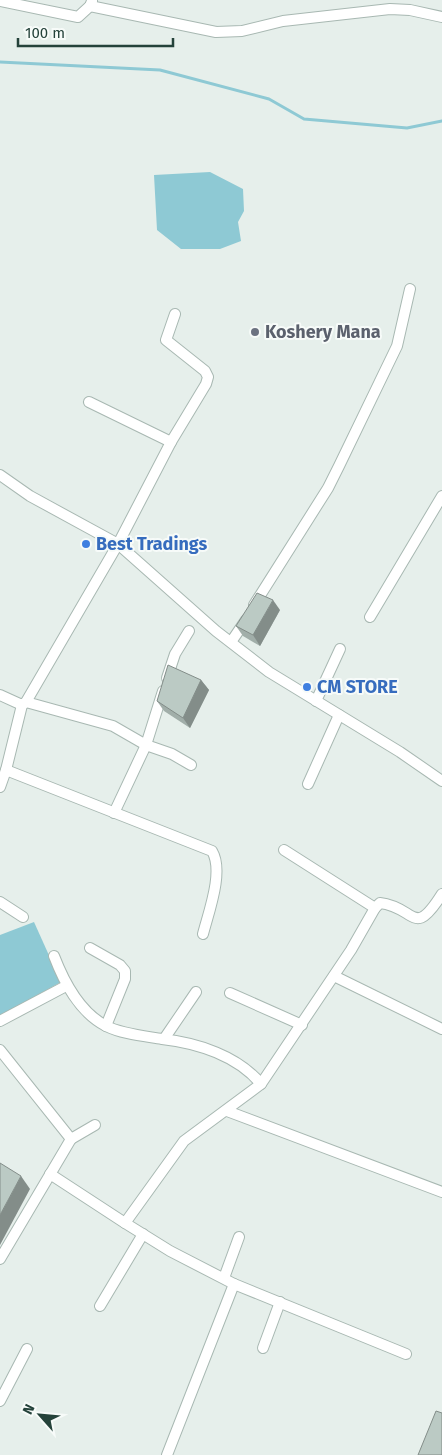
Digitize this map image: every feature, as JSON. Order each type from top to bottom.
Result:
[{"type":"street","points":[[0,1],[78,17],[91,3],[216,32],[242,30],[308,18],[372,13],[392,4],[442,17]]},
{"type":"street","points":[[231,642],[328,488],[397,346],[410,289]]},
{"type":"street","points":[[0,787],[24,703],[118,544],[171,442],[208,377],[205,371],[166,340],[175,314]]},
{"type":"street","points":[[89,402],[171,442]]},
{"type":"street","points":[[1,479],[118,544],[231,642],[269,672],[442,781]]},
{"type":"street","points":[[370,617],[442,496]]},
{"type":"street","points":[[114,813],[146,745],[175,654],[188,631]]},
{"type":"street","points":[[316,701],[340,649]]},
{"type":"street","points":[[0,696],[114,726],[146,745],[172,754],[190,766]]},
{"type":"street","points":[[308,784],[339,715]]},
{"type":"street","points":[[6,770],[212,851],[217,860],[217,872],[203,934]]},
{"type":"street","points":[[284,850],[375,908]]},
{"type":"street","points":[[125,1223],[184,1141],[261,1084],[334,976],[375,908],[380,903],[386,904],[415,918],[427,917],[442,894]]},
{"type":"street","points":[[0,902],[24,917]]},
{"type":"street","points":[[90,948],[120,965],[125,970],[125,979],[106,1026]]},
{"type":"street","points":[[54,956],[66,986],[87,1011],[106,1026],[147,1038],[164,1039],[205,1049],[238,1062],[250,1070],[261,1084]]},
{"type":"street","points":[[334,976],[442,1029]]},
{"type":"street","points":[[0,1022],[66,986]]},
{"type":"street","points":[[164,1039],[196,992]]},
{"type":"street","points":[[230,993],[302,1025]]},
{"type":"street","points":[[0,1050],[71,1139]]},
{"type":"street","points":[[227,1111],[442,1192]]},
{"type":"street","points":[[0,1259],[71,1139],[95,1125]]},
{"type":"street","points":[[50,1174],[143,1234],[234,1284],[406,1354]]},
{"type":"street","points":[[100,1306],[143,1234]]},
{"type":"street","points":[[224,1278],[239,1237]]},
{"type":"street","points":[[167,1455],[234,1284]]},
{"type":"street","points":[[263,1348],[280,1302]]},
{"type":"street","points":[[0,1400],[27,1349]]},
{"type":"water","points":[[210,172],[243,189],[244,211],[238,222],[241,241],[220,249],[181,249],[157,230],[154,175]]},
{"type":"water","points":[[34,922],[61,982],[0,1016],[0,935]]},
{"type":"building","points":[[257,593],[273,600],[253,635],[236,626]]},
{"type":"building","points":[[168,665],[201,680],[183,718],[157,701]]},
{"type":"building","points":[[0,1163],[21,1176],[0,1215]]},
{"type":"building","points":[[436,1411],[442,1413],[442,1455],[418,1455]]},
{"type":"waterway","points":[[0,62],[160,70],[269,99],[304,119],[407,128],[442,121]]},
{"type":"place","name":"Koshery Mana","points":[[255,332]]},
{"type":"place","name":"Best Tradings","points":[[86,544]]},
{"type":"place","name":"CM STORE","points":[[307,687]]}]
